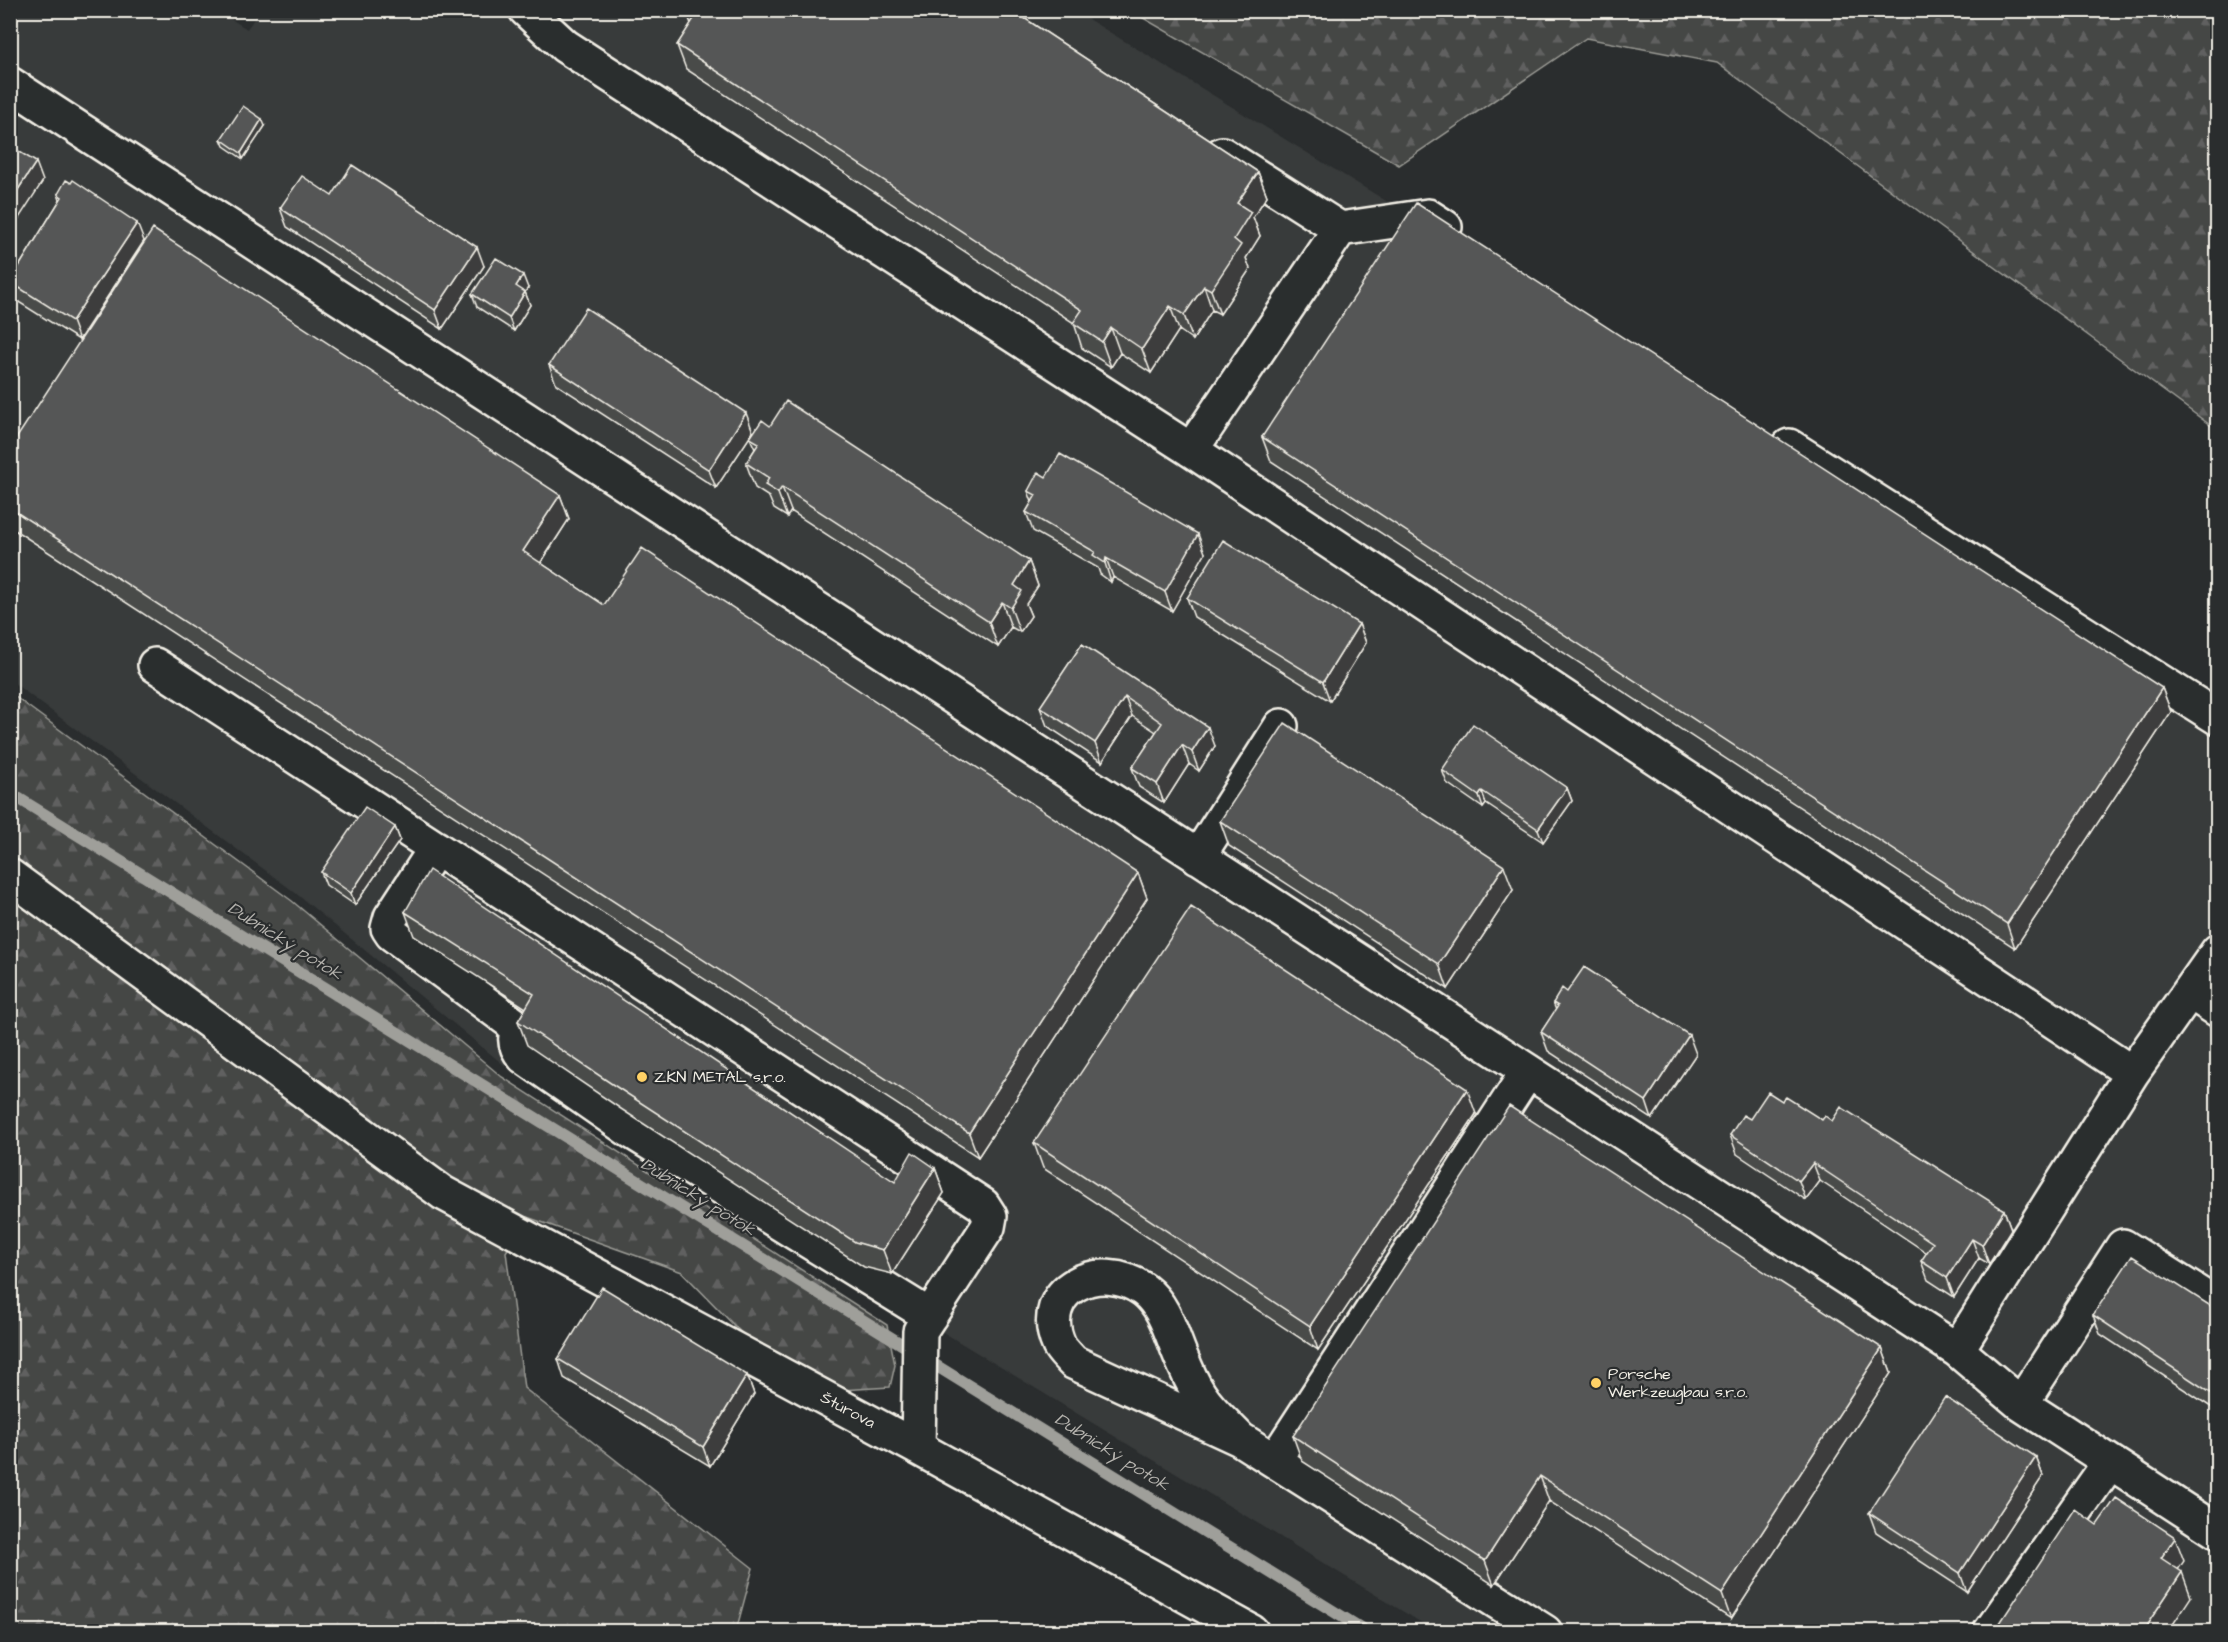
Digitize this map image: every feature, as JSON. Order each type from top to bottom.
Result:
[{"type":"lane","points":[[526,10],[565,46],[1191,450],[2132,1074]]},
{"type":"lane","points":[[10,84],[1958,1350],[2020,1404],[2217,1532]]},
{"type":"lane","points":[[1200,139],[1340,229],[1428,216],[1467,242]]},
{"type":"lane","points":[[1191,450],[1340,229]]},
{"type":"lane","points":[[1767,432],[2217,718]]},
{"type":"lane","points":[[155,665],[983,1205],[990,1216],[988,1227],[925,1324],[918,1405],[918,1448]]},
{"type":"lane","points":[[1198,857],[1281,726]]},
{"type":"lane","points":[[436,848],[391,917],[388,928],[392,934],[519,1028],[516,1043],[524,1057],[630,1130],[925,1324]]},
{"type":"lane","name":"Štúrova","points":[[10,876],[443,1193],[918,1448],[1252,1632]]},
{"type":"lane","points":[[1958,1350],[2132,1074],[2217,951]]},
{"type":"lane","points":[[2190,992],[2217,1010]]},
{"type":"lane","points":[[1275,1460],[1528,1071]]},
{"type":"lane","points":[[2020,1404],[2123,1246],[2217,1306]]},
{"type":"lane","points":[[1240,1438],[1205,1402],[1184,1365],[1165,1317],[1144,1291],[1116,1277],[1095,1276],[1074,1284],[1058,1301],[1053,1325],[1059,1347],[1073,1362],[1240,1438],[1545,1632]]},
{"type":"lane","points":[[1990,1632],[2110,1462]]},
{"type":"shaded area","points":[[260,10],[1075,11],[2217,708],[2217,1631],[1435,1631],[505,1066],[293,891],[11,681],[10,11],[218,11],[247,29]]},
{"type":"green space","points":[[1131,11],[2217,11],[2217,430],[1717,63],[1586,38],[1399,165]]},
{"type":"green space","points":[[10,693],[292,901],[502,1077],[887,1325],[895,1365],[890,1387],[841,1390],[767,1359],[682,1272],[527,1217],[506,1252],[524,1388],[753,1568],[736,1631],[11,1631]]},
{"type":"building","points":[[692,10],[1012,10],[1258,172],[1237,203],[1251,212],[1234,239],[1241,245],[1211,290],[1204,286],[1184,315],[1170,306],[1142,349],[1111,328],[1102,342],[1073,323],[1082,310],[677,45],[697,14]]},
{"type":"building","points":[[243,106],[262,119],[241,153],[221,139]]},
{"type":"building","points":[[10,146],[36,162],[10,202]]},
{"type":"building","points":[[352,165],[477,247],[435,310],[280,208],[302,176],[332,196]]},
{"type":"building","points":[[66,180],[71,183],[73,180],[137,223],[72,321],[10,282],[62,197],[58,194]]},
{"type":"building","points":[[1416,203],[2162,688],[2007,924],[1262,437]]},
{"type":"building","points":[[153,229],[560,495],[523,551],[604,605],[642,548],[1138,873],[969,1133],[10,508],[10,448]]},
{"type":"building","points":[[496,258],[523,275],[516,286],[525,292],[509,318],[472,294]]},
{"type":"building","points":[[586,308],[746,413],[709,470],[549,365]]},
{"type":"building","points":[[786,401],[1029,561],[1014,585],[1022,591],[1011,608],[1002,602],[989,622],[782,487],[778,493],[765,485],[769,478],[746,463],[759,443],[750,438],[762,420],[770,426]]},
{"type":"building","points":[[1060,454],[1198,534],[1165,592],[1106,558],[1105,563],[1093,555],[1095,552],[1026,512],[1036,495],[1028,491],[1038,472],[1046,477]]},
{"type":"building","points":[[1223,540],[1359,624],[1323,682],[1187,598]]},
{"type":"building","points":[[1082,644],[1208,727],[1192,752],[1182,745],[1157,784],[1132,768],[1162,723],[1125,697],[1095,743],[1040,707]]},
{"type":"building","points":[[1285,723],[1504,866],[1439,964],[1220,821]]},
{"type":"building","points":[[1473,724],[1567,788],[1538,829],[1482,791],[1479,796],[1442,770]]},
{"type":"building","points":[[365,807],[395,827],[351,893],[321,872]]},
{"type":"building","name":"ZKN METAL s.r.o.","points":[[429,870],[895,1182],[912,1152],[935,1168],[883,1250],[855,1242],[518,1021],[534,994],[405,912]]},
{"type":"building","points":[[1191,907],[1467,1089],[1310,1326],[1034,1143]]},
{"type":"building","points":[[1584,967],[1689,1035],[1646,1101],[1541,1032],[1558,1006],[1553,1003],[1562,988],[1567,992]]},
{"type":"building","points":[[1768,1092],[1782,1101],[1786,1097],[1822,1120],[1825,1116],[1832,1121],[1841,1107],[2004,1210],[1982,1245],[1972,1239],[1947,1278],[1921,1261],[1933,1243],[1813,1163],[1799,1181],[1730,1135],[1743,1115],[1750,1119]]},
{"type":"building","points":[[1509,1106],[1882,1348],[1722,1594],[1540,1476],[1485,1561],[1293,1436]]},
{"type":"building","points":[[2132,1256],[2217,1310],[2217,1397],[2093,1315]]},
{"type":"building","points":[[602,1287],[747,1375],[703,1447],[558,1359]]},
{"type":"building","points":[[1945,1397],[2036,1457],[1960,1573],[1869,1513]]},
{"type":"building","points":[[2116,1498],[2175,1537],[2161,1558],[2182,1572],[2142,1632],[1994,1632],[2075,1509],[2097,1525]]},
{"type":"waterway","name":"Dubnický potok","points":[[10,793],[1367,1632]]},
{"type":"place","name":"ZKN METAL s.r.o.","points":[[642,1077]]},
{"type":"place","name":"Porsche Werkzeugbau s.r.o.","points":[[1596,1383]]}]
